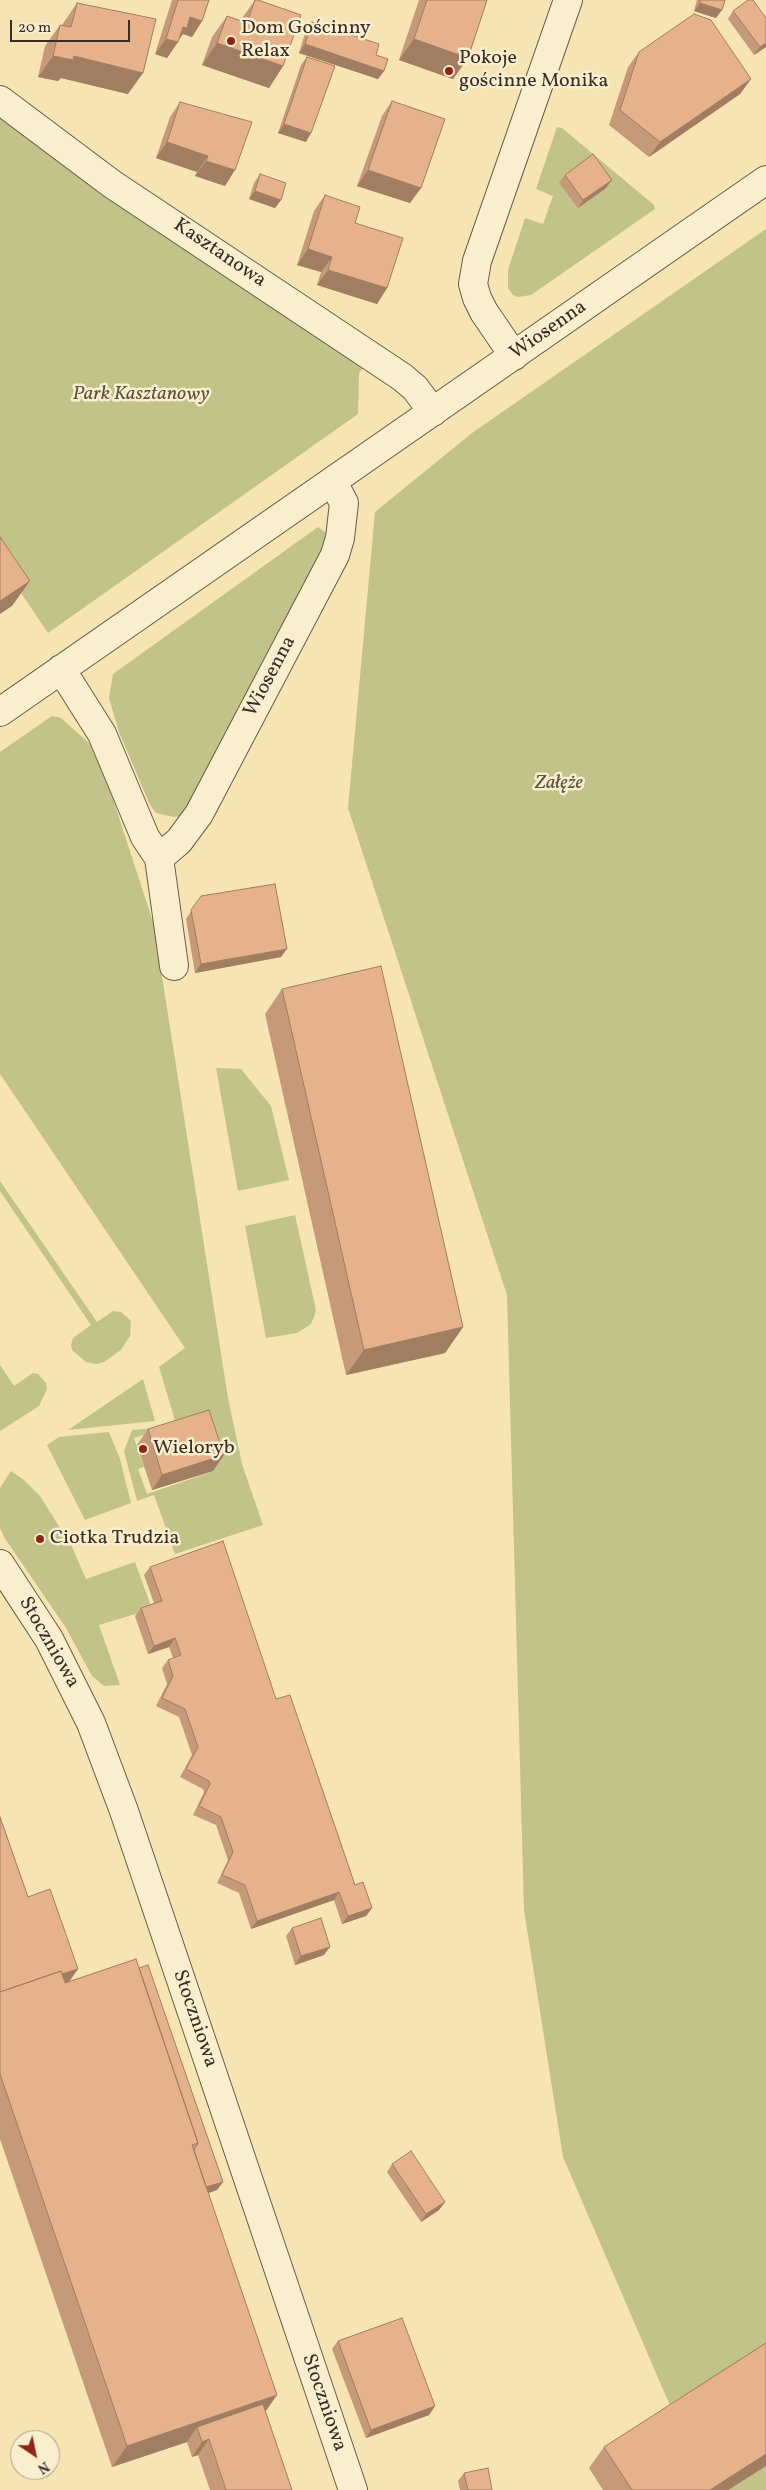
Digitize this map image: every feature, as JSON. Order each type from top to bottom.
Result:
[{"type":"street","points":[[514,356],[477,298],[473,284],[474,276],[477,261],[568,0]]},
{"type":"street","name":"Kasztanowa","points":[[0,100],[112,184],[402,378],[415,388],[433,412]]},
{"type":"street","name":"Wiosenna","points":[[0,712],[766,180]]},
{"type":"street","name":"Wiosenna","points":[[159,858],[179,841],[199,814],[335,555],[340,538],[344,504],[333,482]]},
{"type":"street","points":[[61,669],[102,734],[145,837],[159,858],[174,966]]},
{"type":"street","name":"Stoczniowa","points":[[0,1564],[49,1639],[92,1723],[124,1812],[353,2490]]},
{"type":"green space","name":"Park Kasztanowy","points":[[0,118],[365,365],[359,373],[358,414],[48,633],[0,562]]},
{"type":"green space","points":[[557,127],[562,128],[654,205],[655,209],[531,295],[518,297],[513,295],[508,288],[508,270],[525,218],[543,224],[553,196],[536,189]]},
{"type":"green space","name":"Załęże","points":[[766,229],[766,2490],[710,2490],[696,2466],[563,2157],[524,1910],[507,1295],[348,808],[375,512],[472,433]]},
{"type":"green space","points":[[318,527],[328,534],[330,544],[191,809],[182,816],[174,817],[156,813],[150,805],[119,732],[109,698],[113,674]]},
{"type":"green space","points":[[52,716],[61,718],[90,744],[111,793],[154,925],[228,1398],[242,1464],[263,1525],[175,1554],[154,1495],[137,1501],[124,1451],[132,1430],[155,1428],[156,1431],[134,1438],[144,1467],[138,1469],[147,1494],[214,1471],[197,1418],[176,1424],[159,1367],[185,1348],[0,1074],[0,752]]},
{"type":"green space","points":[[216,1068],[241,1069],[271,1106],[289,1180],[238,1191]]},
{"type":"green space","points":[[0,1181],[97,1322],[113,1311],[121,1312],[131,1321],[130,1336],[121,1350],[104,1362],[96,1364],[86,1362],[72,1350],[73,1338],[91,1325],[0,1191]]},
{"type":"green space","points":[[295,1215],[316,1310],[311,1324],[297,1333],[266,1338],[245,1226]]},
{"type":"green space","points":[[0,1365],[14,1386],[33,1373],[38,1374],[46,1383],[47,1389],[39,1406],[0,1431]]},
{"type":"green space","points":[[143,1379],[155,1421],[68,1430]]},
{"type":"green space","points":[[109,1432],[120,1459],[131,1503],[85,1520],[47,1445],[59,1437]]},
{"type":"green space","points":[[11,1471],[24,1480],[40,1496],[72,1547],[86,1579],[135,1562],[152,1609],[99,1625],[120,1685],[104,1686],[92,1676],[66,1628],[4,1537],[0,1528],[0,1488]]},
{"type":"building","points":[[178,0],[209,0],[202,21],[190,17],[187,28],[183,27],[178,42],[166,39]]},
{"type":"building","points":[[255,0],[301,15],[283,66],[217,43],[227,16],[247,23]]},
{"type":"building","points":[[427,0],[487,0],[468,58],[414,39]]},
{"type":"building","points":[[700,0],[725,0],[722,10],[700,3]]},
{"type":"building","points":[[748,0],[753,0],[766,18],[766,43],[760,47],[733,11]]},
{"type":"building","points":[[77,3],[156,19],[143,73],[74,56],[73,60],[53,56],[60,25],[71,27]]},
{"type":"building","points":[[694,14],[711,20],[751,79],[660,142],[620,110],[639,52]]},
{"type":"building","points":[[312,22],[379,44],[376,55],[388,59],[384,71],[305,44]]},
{"type":"building","points":[[307,57],[335,66],[311,133],[284,124]]},
{"type":"building","points":[[392,101],[445,119],[421,188],[368,170]]},
{"type":"building","points":[[180,102],[252,122],[235,170],[206,161],[208,156],[167,142]]},
{"type":"building","points":[[593,154],[612,180],[583,200],[565,175]]},
{"type":"building","points":[[260,174],[286,183],[281,200],[255,191]]},
{"type":"building","points":[[325,195],[360,207],[355,223],[403,238],[387,288],[328,270],[332,257],[308,249]]},
{"type":"building","points":[[0,537],[30,581],[0,601]]},
{"type":"building","points":[[275,884],[287,949],[201,964],[191,910],[201,896]]},
{"type":"building","points":[[381,966],[463,1327],[364,1350],[282,989]]},
{"type":"building","points":[[209,1410],[224,1455],[162,1475],[148,1429]]},
{"type":"building","points":[[223,1541],[276,1699],[290,1695],[355,1885],[363,1882],[372,1908],[348,1916],[339,1892],[257,1921],[245,1885],[222,1875],[233,1852],[221,1817],[199,1806],[210,1784],[209,1781],[186,1769],[198,1747],[185,1709],[162,1698],[173,1676],[168,1660],[181,1655],[175,1638],[154,1646],[141,1608],[162,1601],[150,1567]]},
{"type":"building","points":[[0,1817],[28,1897],[50,1889],[78,1969],[62,1974],[61,1971],[0,1992]]},
{"type":"building","points":[[321,1918],[330,1947],[301,1956],[292,1928]]},
{"type":"building","points":[[136,1959],[198,2143],[192,2145],[277,2395],[127,2446],[0,2074],[0,1992],[61,1971],[65,1983]]},
{"type":"building","points":[[148,1965],[223,2182],[206,2187],[194,2150],[198,2143],[139,1968]]},
{"type":"building","points":[[411,2151],[445,2202],[426,2214],[392,2164]]},
{"type":"building","points":[[402,2318],[435,2406],[371,2430],[338,2341]]},
{"type":"building","points":[[766,2343],[766,2454],[710,2490],[632,2490],[604,2447]]},
{"type":"building","points":[[263,2404],[292,2490],[226,2490],[209,2439],[202,2442],[197,2427]]},
{"type":"building","points":[[488,2468],[492,2490],[468,2490],[464,2473]]},
{"type":"place","name":"Dom Gościnny Relax","points":[[231,41]]},
{"type":"place","name":"Pokoje gościnne Monika","points":[[449,71]]},
{"type":"place","name":"Wieloryb","points":[[143,1449]]},
{"type":"place","name":"Ciotka Trudzia","points":[[40,1539]]}]
